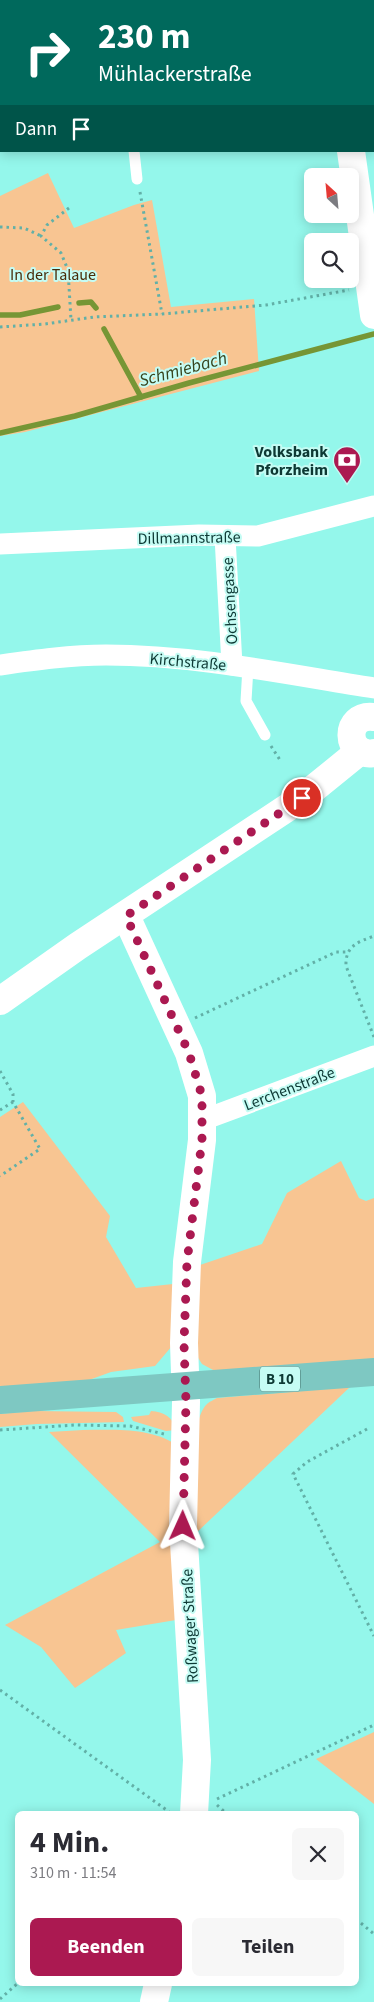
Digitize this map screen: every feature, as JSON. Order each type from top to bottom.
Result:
[{"type":"main road","name":"B 10","points":[[0,1400],[374,1372]]},
{"type":"street","points":[[351,152],[372,285],[374,315]]},
{"type":"street","name":"Dillmannstraße","points":[[0,544],[199,535],[225,537],[258,536],[374,506]]},
{"type":"street","name":"Ochsengasse","points":[[225,537],[240,666]]},
{"type":"street","name":"Kirchstraße","points":[[0,665],[52,658],[106,655],[192,660],[367,687]]},
{"type":"street","points":[[0,1001],[78,946],[302,798],[367,752],[353,743],[352,729],[355,722],[361,718],[374,716]]},
{"type":"street","name":"Roßwager Straße","points":[[126,916],[177,1026],[197,1074],[202,1096],[203,1120],[187,1262],[184,1343],[186,1386],[183,1526],[197,1760],[203,1808]]},
{"type":"street","name":"Lerchenstraße","points":[[203,1120],[374,1056]]},
{"type":"street","points":[[154,2002],[158,1986]]},
{"type":"lane","points":[[134,152],[137,179]]},
{"type":"lane","name":"Ochsengasse","points":[[240,666],[246,701],[265,734]]},
{"type":"path","points":[[137,179],[162,314]]},
{"type":"path","points":[[41,236],[47,226],[69,208]]},
{"type":"path","points":[[0,227],[24,228],[41,236],[61,253],[68,270],[71,320]]},
{"type":"path","points":[[0,326],[45,324],[121,315],[162,314],[266,306],[372,285]]},
{"type":"path","points":[[177,1026],[336,952],[347,952],[358,943],[374,936]]},
{"type":"path","points":[[347,952],[346,966],[374,1038]]},
{"type":"path","points":[[0,1071],[14,1094],[13,1102],[40,1150],[0,1176]]},
{"type":"path","points":[[0,1110],[13,1102]]},
{"type":"path","points":[[0,1430],[75,1425],[130,1426],[184,1438]]},
{"type":"path","points":[[367,1429],[306,1462],[293,1474],[374,1636]]},
{"type":"path","points":[[0,1690],[168,1811]]},
{"type":"path","points":[[203,1808],[374,1725]]},
{"type":"path","points":[[359,1922],[374,1934]]},
{"type":"path","points":[[0,1999],[15,1986]]},
{"type":"green space","name":"In der Talaue","points":[[48,173],[74,228],[152,200],[171,307],[254,299],[259,371],[25,432],[0,436],[0,196]]},
{"type":"green space","points":[[23,1102],[110,1216],[106,1237],[136,1288],[173,1284],[172,1346],[155,1366],[111,1372],[89,1380],[0,1387],[0,1117]]},
{"type":"green space","points":[[341,1161],[359,1198],[366,1201],[374,1198],[374,1361],[215,1371],[202,1364],[195,1353],[200,1265],[262,1244],[287,1193]]},
{"type":"green space","points":[[350,1387],[194,1535],[194,1446],[201,1414],[209,1402],[217,1398]]},
{"type":"green space","points":[[33,1411],[116,1412],[123,1417],[124,1422],[37,1424],[0,1427],[0,1414]]},
{"type":"green space","points":[[151,1411],[167,1416],[175,1425],[176,1430],[166,1431],[133,1421],[131,1417],[149,1415]]},
{"type":"green space","points":[[83,1430],[143,1432],[166,1439],[177,1445],[182,1619],[116,1630],[126,1653],[75,1688],[41,1647],[5,1625],[160,1542],[49,1432]]},
{"type":"green space","points":[[374,1732],[374,1804],[316,1759]]},
{"type":"waterway","points":[[79,303],[91,302],[96,308]]},
{"type":"waterway","points":[[0,315],[20,315],[58,307]]},
{"type":"waterway","points":[[104,329],[141,397]]},
{"type":"waterway","name":"Schmiebach","points":[[0,433],[75,416],[189,383],[374,334]]},
{"type":"place","name":"Volksbank Pforzheim","points":[[347,484]]},
{"type":"route","points":[[183,1526],[186,1402],[184,1343],[187,1262],[202,1140],[202,1096],[197,1074],[189,1053],[126,916],[302,798]]}]
